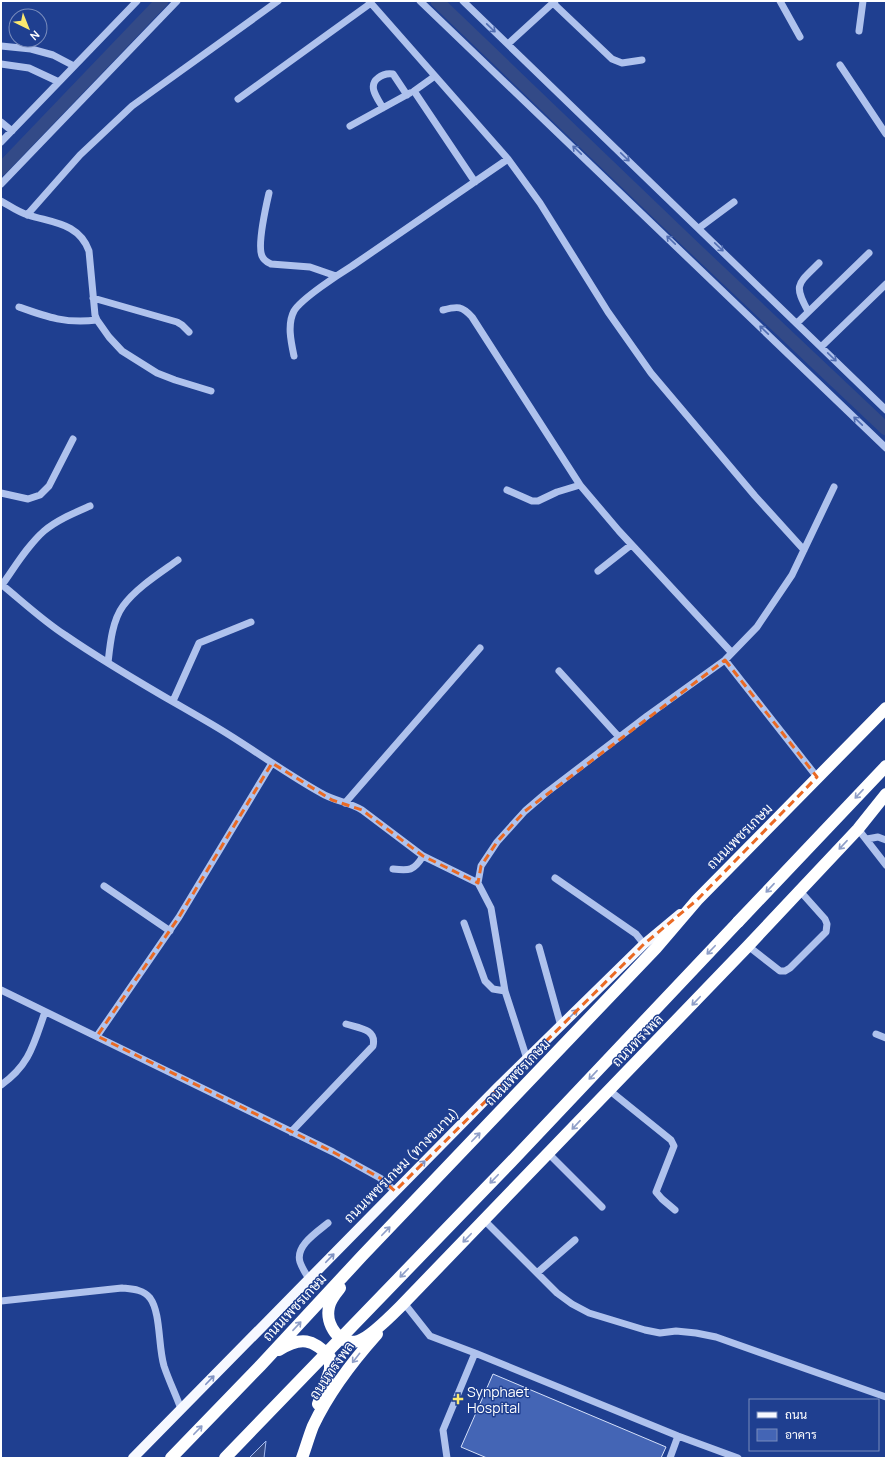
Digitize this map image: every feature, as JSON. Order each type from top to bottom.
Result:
[{"type":"highway","name":"ถนนเพชรเกษม","points":[[171,1458],[656,948],[697,900],[886,708]]},
{"type":"highway","points":[[225,1458],[500,1173],[886,766]]},
{"type":"highway","name":"ถนนทรงพล","points":[[302,1458],[313,1426],[329,1396],[356,1357],[402,1305],[549,1154],[800,891],[858,829],[886,794]]},
{"type":"highway","points":[[362,1256],[334,1295],[329,1306],[329,1319],[331,1327],[337,1335],[348,1341],[359,1340],[380,1325],[402,1305]]},
{"type":"highway","points":[[261,1365],[278,1350],[295,1342],[305,1341],[315,1344],[330,1357],[330,1370],[314,1414],[313,1426]]},
{"type":"main road","name":"ถนนเพชรเกษม (ทางขนาน)","points":[[133,1458],[527,1059],[644,944],[697,900]]},
{"type":"street","points":[[1,142],[137,1]]},
{"type":"street","points":[[1,184],[177,1]]},
{"type":"street","points":[[27,215],[80,155],[132,106],[278,1]]},
{"type":"street","points":[[420,1],[886,448]]},
{"type":"street","points":[[463,1],[821,347],[885,406]]},
{"type":"street","points":[[780,1],[800,37]]},
{"type":"street","points":[[859,31],[863,1]]},
{"type":"street","points":[[238,99],[370,2],[508,159],[540,203],[608,312],[651,373],[755,496],[804,550]]},
{"type":"street","points":[[508,44],[554,2],[612,59],[622,63],[642,60]]},
{"type":"street","points":[[1,46],[31,49],[52,55],[74,66]]},
{"type":"street","points":[[1,64],[29,68],[59,82]]},
{"type":"street","points":[[840,65],[886,134]]},
{"type":"street","points":[[383,108],[372,86],[374,81],[382,75],[388,73],[393,74],[407,95]]},
{"type":"street","points":[[350,126],[414,91],[435,76]]},
{"type":"street","points":[[414,91],[475,182]]},
{"type":"street","points":[[1,122],[12,131]]},
{"type":"street","points":[[294,356],[290,332],[294,311],[300,303],[336,276],[508,159]]},
{"type":"street","points":[[269,193],[264,213],[260,250],[265,262],[271,264],[310,267],[336,276]]},
{"type":"street","points":[[1,200],[14,209],[27,215],[68,227],[79,233],[85,241],[89,251],[95,315],[97,320],[122,351],[134,360],[157,373],[210,391]]},
{"type":"street","points":[[699,228],[734,202]]},
{"type":"street","points":[[797,323],[869,254]]},
{"type":"street","points":[[808,311],[799,295],[799,286],[803,278],[818,263]]},
{"type":"street","points":[[821,347],[886,284]]},
{"type":"street","points":[[93,298],[177,322],[189,332]]},
{"type":"street","points":[[19,307],[43,316],[68,321],[80,322],[97,320]]},
{"type":"street","points":[[443,310],[453,307],[461,307],[472,317],[580,485],[632,545],[732,654]]},
{"type":"street","points":[[1,493],[28,499],[40,495],[49,486],[73,439]]},
{"type":"street","points":[[507,490],[532,501],[538,501],[557,492],[580,485]]},
{"type":"street","points":[[478,883],[481,866],[497,842],[509,827],[546,793],[732,654],[757,626],[792,575],[834,487]]},
{"type":"street","points":[[90,506],[65,517],[44,531],[20,559],[2,584],[64,635],[108,663],[332,800],[353,805],[362,810],[423,856],[478,883],[491,908],[505,991],[527,1059]]},
{"type":"street","points":[[598,571],[632,545]]},
{"type":"street","points":[[108,663],[110,642],[116,620],[122,606],[146,584],[178,560]]},
{"type":"street","points":[[173,702],[199,644],[251,622]]},
{"type":"street","points":[[345,803],[480,648]]},
{"type":"street","points":[[725,660],[817,777]]},
{"type":"street","points":[[559,671],[619,738]]},
{"type":"street","points":[[96,1036],[170,931],[272,763]]},
{"type":"street","points":[[858,829],[886,864]]},
{"type":"street","points":[[867,839],[878,837],[886,840]]},
{"type":"street","points":[[393,869],[412,869],[418,865],[423,856]]},
{"type":"street","points":[[555,878],[636,934],[644,944]]},
{"type":"street","points":[[104,886],[170,931]]},
{"type":"street","points":[[748,946],[780,971],[785,971],[790,968],[826,932],[827,924],[825,919],[800,891]]},
{"type":"street","points":[[464,923],[485,981],[493,989],[505,991]]},
{"type":"street","points":[[539,947],[561,1026]]},
{"type":"street","points":[[1,990],[333,1152],[380,1178],[395,1191]]},
{"type":"street","points":[[1,1085],[20,1068],[30,1053],[45,1012]]},
{"type":"street","points":[[291,1132],[373,1046],[373,1035],[369,1030],[346,1024]]},
{"type":"street","points":[[876,1034],[886,1038]]},
{"type":"street","points":[[609,1090],[671,1140],[674,1146],[656,1192],[675,1210]]},
{"type":"street","points":[[549,1154],[602,1207]]},
{"type":"street","points":[[484,1220],[562,1297],[589,1313],[644,1330],[660,1333],[676,1331],[716,1337],[886,1397]]},
{"type":"street","points":[[309,1279],[300,1263],[299,1257],[301,1250],[308,1241],[328,1223]]},
{"type":"street","points":[[537,1273],[575,1240]]},
{"type":"street","points":[[1,1301],[122,1288],[137,1289],[149,1296],[156,1308],[159,1342],[164,1366],[181,1409]]},
{"type":"street","points":[[402,1305],[430,1336],[476,1353],[678,1436],[738,1458]]},
{"type":"street","points":[[446,1458],[443,1430],[476,1353]]},
{"type":"street","points":[[670,1458],[678,1436]]},
{"type":"highlighted area","points":[[725,660],[817,777],[697,900],[644,944],[395,1191],[380,1178],[333,1152],[97,1036],[179,917],[272,763],[332,800],[362,810],[423,856],[478,883],[481,866],[497,842],[525,811]]},
{"type":"water","points":[[266,1441],[264,1458],[249,1458]]},
{"type":"building","points":[[493,1374],[666,1447],[661,1458],[487,1458],[461,1447]]},
{"type":"waterway","points":[[1,169],[162,1]]},
{"type":"waterway","points":[[437,1],[687,241],[886,429]]},
{"type":"place","name":"Synphaet Hospital","points":[[458,1399]]}]
